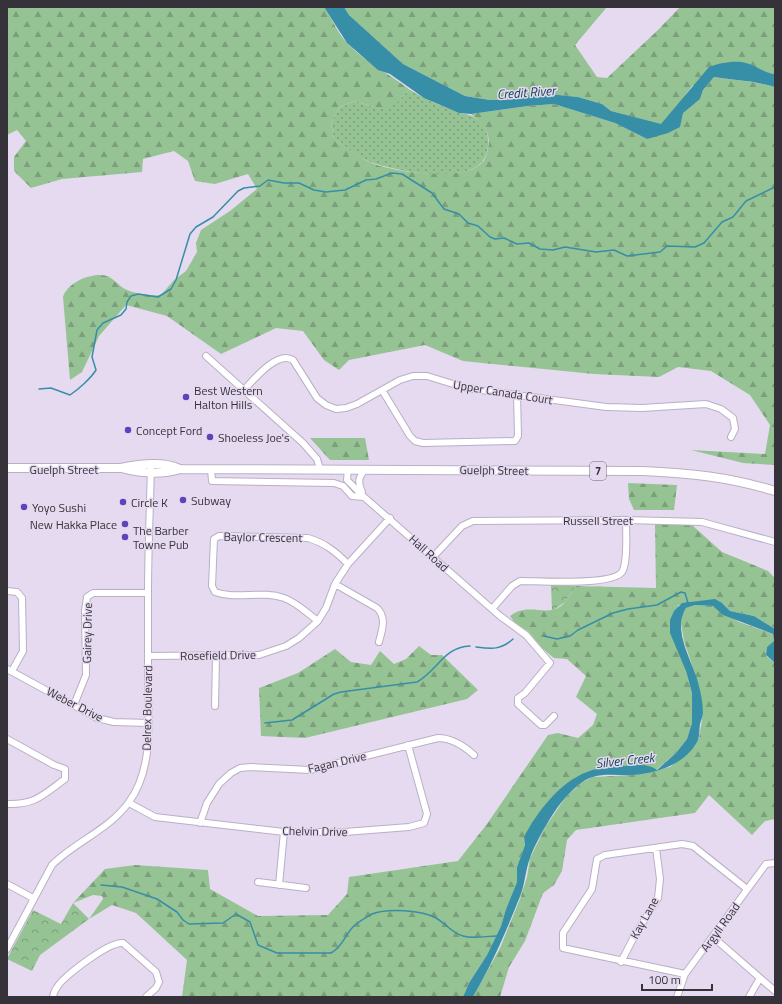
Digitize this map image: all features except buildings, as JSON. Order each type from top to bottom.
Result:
[{"type":"main road","name":"Guelph Street","points":[[7,468],[121,468],[134,472],[151,468],[171,472],[180,469],[366,469],[693,474],[743,481],[775,491]]},
{"type":"street","points":[[206,356],[303,442],[317,458],[320,469]]},
{"type":"street","name":"Upper Canada Court","points":[[245,389],[262,371],[285,357],[293,360],[318,398],[331,408],[341,409],[351,407],[400,380],[413,376],[427,376],[466,388],[606,407],[642,408],[706,404],[721,409],[733,418],[735,429],[731,437]]},
{"type":"street","points":[[382,390],[410,436],[415,441],[422,443],[515,441],[518,436],[517,394]]},
{"type":"street","name":"Delrex Boulevard","points":[[7,948],[52,865],[62,855],[110,822],[129,803],[143,773],[148,750],[148,593],[151,468]]},
{"type":"street","name":"Hall Road","points":[[211,469],[212,481],[334,482],[343,486],[352,496],[364,497]]},
{"type":"street","name":"Hall Road","points":[[348,469],[347,480],[364,497],[390,518],[492,609],[526,635],[550,663],[525,693],[518,698],[518,704],[541,725],[545,725],[554,716]]},
{"type":"street","points":[[364,497],[358,480],[366,469]]},
{"type":"street","name":"Rosefield Drive","points":[[148,656],[259,655],[271,652],[299,638],[318,621],[326,608],[335,584],[348,564],[390,518]]},
{"type":"street","points":[[492,609],[512,586],[520,581],[602,581],[617,577],[623,571],[625,563],[626,520]]},
{"type":"street","name":"Russell Street","points":[[433,557],[462,526],[473,521],[626,520],[702,522],[775,542]]},
{"type":"street","name":"Baylor Crescent","points":[[318,621],[293,602],[283,598],[269,595],[223,595],[215,592],[212,586],[214,539],[219,536],[308,538],[321,542],[335,551],[348,564]]},
{"type":"street","points":[[335,584],[377,608],[381,612],[384,620],[379,642]]},
{"type":"street","points":[[7,591],[17,592],[22,598],[23,650],[10,670]]},
{"type":"street","name":"Gairey Drive","points":[[74,705],[86,675],[85,612],[87,597],[93,593],[148,593]]},
{"type":"street","points":[[215,706],[216,656]]},
{"type":"street","name":"Weber Drive","points":[[10,670],[97,718],[107,721],[148,723]]},
{"type":"street","name":"Fagan Drive","points":[[200,823],[207,803],[220,784],[231,773],[240,768],[250,766],[310,770],[438,738],[447,738],[467,748],[474,755]]},
{"type":"street","points":[[7,739],[54,765],[65,769],[66,774],[65,779],[37,799],[26,804],[7,804]]},
{"type":"street","name":"Chelvin Drive","points":[[129,803],[155,817],[284,832],[345,832],[409,827],[424,823],[427,814],[408,745]]},
{"type":"street","points":[[280,885],[284,832]]},
{"type":"street","points":[[685,974],[565,950],[562,943],[563,933],[592,889],[597,859],[605,855],[682,844],[693,846],[747,889]]},
{"type":"street","name":"Kay Lane","points":[[621,962],[635,935],[658,898],[660,878],[656,848]]},
{"type":"street","name":"Argyll Road","points":[[676,997],[685,974],[747,889],[766,864],[774,863]]},
{"type":"street","points":[[258,882],[306,888]]},
{"type":"street","points":[[7,884],[33,898]]},
{"type":"street","points":[[713,937],[775,991]]},
{"type":"street","points":[[53,997],[61,981],[93,957],[114,944],[119,943],[123,944],[156,972],[159,982],[156,988],[146,997]]},
{"type":"street","points":[[749,997],[760,978]]},
{"type":"green space","points":[[7,7],[324,7],[341,36],[355,51],[410,90],[389,109],[374,107],[355,101],[339,107],[331,124],[334,139],[363,159],[377,165],[391,169],[423,173],[439,174],[468,171],[478,166],[482,162],[487,153],[489,143],[488,137],[485,128],[471,114],[554,104],[615,123],[647,139],[700,99],[703,90],[714,77],[752,82],[775,87],[775,465],[743,463],[691,450],[765,454],[770,425],[750,395],[711,371],[678,367],[659,377],[594,374],[463,361],[425,345],[349,360],[339,370],[324,360],[303,331],[276,328],[221,354],[167,316],[126,305],[99,336],[82,372],[70,380],[63,297],[70,287],[81,279],[94,275],[101,275],[109,277],[129,291],[147,295],[161,295],[174,280],[186,271],[197,252],[196,243],[201,230],[230,211],[257,189],[248,174],[215,184],[195,181],[188,161],[174,151],[143,159],[142,172],[62,179],[31,188],[14,171],[14,157],[26,141],[17,130],[7,135]]},
{"type":"green space","points":[[344,7],[607,7],[575,45],[597,77],[607,78],[680,7],[775,7],[775,74],[770,74],[745,63],[692,86],[661,125],[611,111],[602,104],[578,97],[539,93],[506,100],[490,100],[465,96],[403,64],[349,15]]},
{"type":"green space","points":[[410,90],[439,105],[474,117],[482,124],[488,135],[488,143],[487,152],[480,163],[469,170],[453,174],[416,173],[382,166],[365,160],[334,139],[331,124],[339,107],[355,101],[374,107],[400,100],[405,93]]},
{"type":"green space","points":[[310,438],[365,438],[369,460],[330,460]]},
{"type":"green space","points":[[628,483],[677,485],[674,510],[634,510],[629,499]]},
{"type":"green space","points":[[655,524],[692,525],[722,552],[768,571],[775,578],[775,629],[754,616],[730,611],[722,603],[678,605],[686,671],[692,693],[692,723],[687,739],[676,753],[656,770],[641,765],[597,769],[587,772],[524,837],[525,845],[517,867],[517,882],[501,926],[487,955],[469,983],[463,997],[182,997],[187,960],[136,913],[112,905],[89,919],[103,899],[102,896],[93,895],[73,903],[105,869],[135,865],[208,870],[210,889],[258,916],[328,915],[347,894],[349,877],[458,861],[487,824],[548,735],[558,733],[578,738],[593,725],[597,714],[576,697],[586,676],[567,659],[554,658],[543,649],[528,631],[515,623],[510,616],[523,610],[555,609],[563,604],[576,586],[656,588]]},
{"type":"green space","points":[[551,585],[576,586],[565,602],[552,611]]},
{"type":"green space","points":[[695,605],[713,606],[739,622],[773,634],[774,642],[767,647],[766,656],[775,663],[775,819],[765,821],[752,835],[709,795],[695,813],[576,830],[567,840],[562,871],[554,885],[543,893],[525,941],[509,967],[500,997],[473,997],[500,948],[520,899],[527,877],[530,858],[546,826],[565,798],[582,782],[593,777],[634,775],[670,767],[690,751],[699,738],[703,713],[699,686],[684,641],[681,623],[682,615],[686,608]]},
{"type":"green space","points":[[419,646],[431,655],[442,655],[478,690],[467,699],[305,738],[261,736],[259,688],[298,673],[335,649],[351,662],[371,665],[380,651],[394,664],[406,659]]},
{"type":"green space","points":[[73,903],[89,919],[40,955],[32,971],[7,959],[33,910],[61,924]]},
{"type":"water","name":"Credit River","points":[[324,7],[344,7],[349,15],[403,64],[465,96],[490,100],[506,100],[539,93],[578,97],[602,104],[611,111],[661,124],[709,67],[722,63],[733,62],[750,64],[768,73],[775,74],[775,87],[752,82],[714,77],[703,90],[700,99],[683,113],[680,127],[668,133],[647,139],[615,123],[554,104],[471,114],[459,113],[424,98],[390,74],[378,70],[347,43]]},
{"type":"water","points":[[715,599],[722,603],[730,611],[754,616],[775,629],[775,663],[766,655],[767,647],[774,641],[773,634],[723,615],[713,606],[695,605],[686,608],[682,617],[682,637],[696,677],[703,706],[703,714],[697,742],[685,757],[660,770],[642,774],[603,775],[593,777],[585,780],[562,801],[536,843],[528,863],[521,894],[486,973],[473,997],[463,997],[469,983],[487,955],[501,926],[517,882],[517,867],[525,845],[524,837],[529,827],[550,799],[559,790],[577,777],[596,769],[641,765],[650,766],[657,770],[676,753],[687,739],[692,723],[692,693],[686,671],[670,633],[670,620],[674,611],[682,603]]},
{"type":"waterway","points":[[39,389],[51,388],[70,395],[77,390],[96,370],[92,357],[97,330],[103,323],[121,315],[126,309],[127,302],[131,296],[138,294],[158,297],[171,289],[176,280],[190,234],[196,227],[213,217],[238,191],[244,188],[260,186],[268,180],[284,183],[299,183],[314,190],[326,192],[345,190],[366,180],[376,179],[392,173],[402,174],[432,193],[444,209],[459,214],[468,223],[478,226],[490,237],[495,239],[504,238],[517,244],[529,243],[540,249],[553,250],[565,247],[596,252],[614,250],[627,256],[660,252],[667,246],[695,247],[704,243],[722,222],[733,217],[746,201],[775,187]]},
{"type":"waterway","points":[[544,636],[557,639],[570,636],[578,630],[613,613],[628,609],[657,605],[681,592],[685,593],[688,603]]},
{"type":"waterway","points":[[476,647],[496,648],[509,643],[513,639]]},
{"type":"waterway","points":[[265,723],[292,720],[334,694],[341,692],[417,682],[454,650],[461,647],[470,646]]},
{"type":"waterway","points":[[101,885],[122,887],[157,899],[177,912],[183,920],[189,924],[223,923],[236,914],[250,922],[258,945],[277,953],[331,953],[338,948],[349,931],[356,924],[372,914],[386,911],[404,911],[430,915],[439,920],[455,933],[467,937],[497,936]]},
{"type":"place","name":"Best Western Halton Hills","points":[[186,397]]},
{"type":"place","name":"Concept Ford","points":[[128,430]]},
{"type":"place","name":"Shoeless Joe's","points":[[210,437]]},
{"type":"place","name":"Subway","points":[[183,500]]},
{"type":"place","name":"Circle K","points":[[123,502]]},
{"type":"place","name":"Yoyo Sushi","points":[[24,507]]},
{"type":"place","name":"New Hakka Place","points":[[125,524]]},
{"type":"place","name":"The Barber Towne Pub","points":[[125,537]]},
{"type":"water label","name":"Silver Creek","points":[[625,760]]}]
